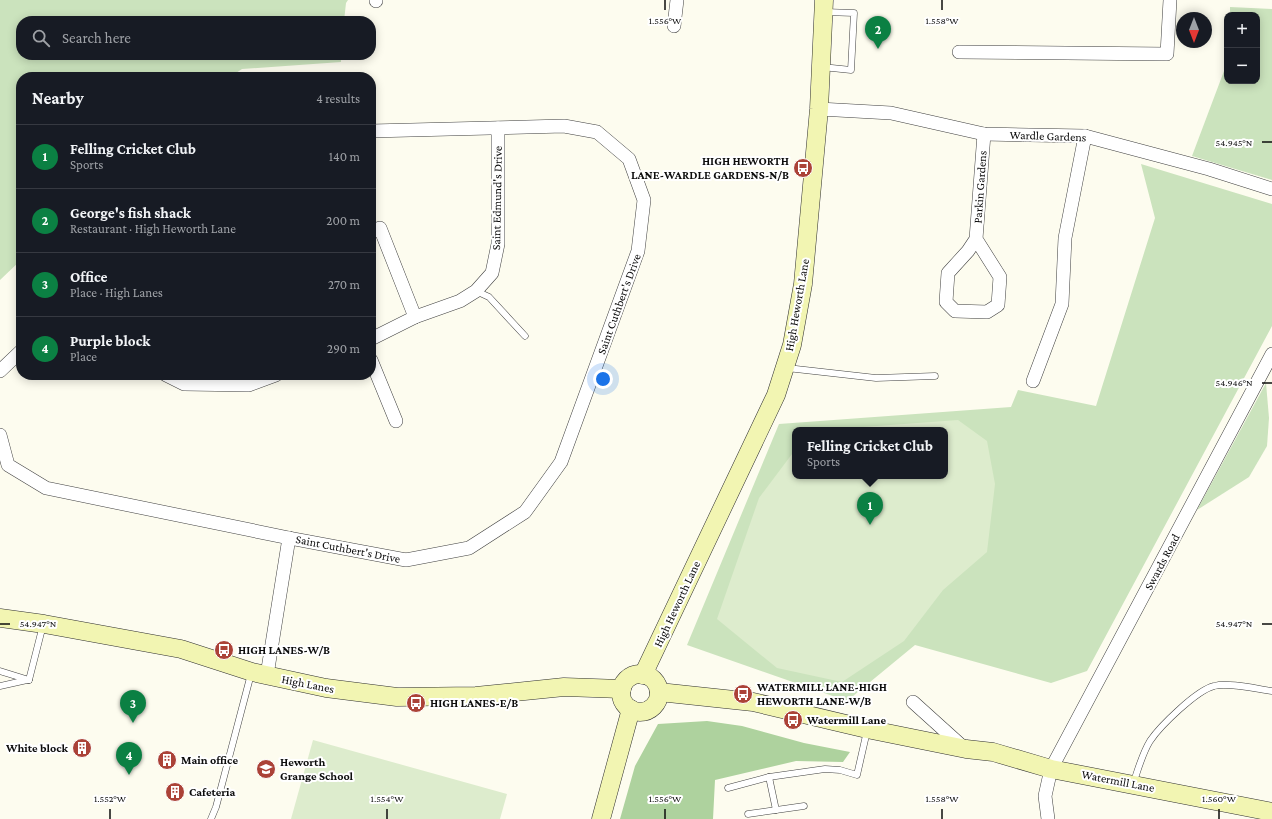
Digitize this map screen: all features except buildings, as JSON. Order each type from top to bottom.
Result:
[{"type":"street","points":[[674,26],[677,0]]},
{"type":"street","points":[[959,52],[1167,54],[1170,0]]},
{"type":"street","name":"High Heworth Lane","points":[[644,675],[776,395],[786,368],[798,320],[803,284],[818,109],[824,6]]},
{"type":"street","name":"Wardle Gardens","points":[[818,109],[892,113],[984,134],[1086,136],[1272,189]]},
{"type":"street","name":"Saint Cuthbert's Drive","points":[[1,443],[8,465],[46,488],[289,538],[406,560],[469,548],[525,512],[561,462],[638,251],[644,200],[630,159],[597,132],[564,126],[376,131]]},
{"type":"street","name":"Saint Edmund's Drive","points":[[376,337],[416,317],[460,301],[476,291],[492,273],[498,244],[498,128]]},
{"type":"street","name":"Parkin Gardens","points":[[976,239],[1000,277],[998,305],[987,312],[955,311],[946,302],[948,273],[968,251],[976,239],[984,134]]},
{"type":"street","points":[[1033,382],[1062,304],[1065,238],[1086,136]]},
{"type":"street","points":[[376,230],[380,228],[416,317]]},
{"type":"street","name":"Swards Road","points":[[1048,819],[1045,796],[1051,769],[1272,354]]},
{"type":"street","points":[[0,371],[16,357]]},
{"type":"street","points":[[376,372],[396,421]]},
{"type":"street","points":[[176,380],[184,384],[249,385],[262,380]]},
{"type":"street","points":[[260,674],[289,538]]},
{"type":"street","name":"High Lanes","points":[[0,618],[44,624],[181,649],[260,674],[326,688],[398,697],[476,696],[564,687],[622,689]]},
{"type":"street","points":[[635,675],[644,675],[653,680],[657,685],[659,692],[655,704],[651,708],[640,712],[631,709],[624,704],[622,689],[625,682],[629,678],[635,675]]},
{"type":"street","name":"Watermill Lane","points":[[659,692],[753,702],[867,729],[966,749],[993,752],[1051,769],[1272,812]]},
{"type":"street","points":[[913,702],[966,749]]},
{"type":"street","points":[[601,819],[631,709]]},
{"type":"lane","points":[[821,66],[851,70],[854,13],[824,6]]},
{"type":"lane","points":[[476,291],[489,297],[525,336]]},
{"type":"lane","points":[[786,368],[876,378],[935,376]]},
{"type":"lane","points":[[29,680],[44,624]]},
{"type":"lane","points":[[0,671],[29,680]]},
{"type":"lane","points":[[211,819],[216,808],[260,674]]},
{"type":"lane","points":[[0,686],[29,680]]},
{"type":"lane","points":[[1133,784],[1140,762],[1150,741],[1183,706],[1203,691],[1214,686],[1227,685],[1272,691]]},
{"type":"lane","points":[[728,788],[769,777],[825,769],[840,770],[857,775],[867,729]]},
{"type":"lane","points":[[769,777],[776,810]]},
{"type":"lane","points":[[748,814],[804,806]]},
{"type":"green space","points":[[0,0],[348,0],[346,3],[345,16],[16,16],[16,60],[341,60],[341,62],[242,69],[238,72],[16,72],[16,265],[0,280]]},
{"type":"green space","points":[[1230,7],[1272,9],[1272,180],[1192,156],[1224,71],[1224,84],[1260,84],[1260,12],[1230,12]]},
{"type":"green space","points":[[1141,164],[1272,204],[1272,326],[1087,671],[1051,683],[915,645],[847,701],[687,645],[779,424],[1011,407],[1018,390],[1096,406],[1155,218]]},
{"type":"green space","points":[[1266,383],[1269,418],[1267,446],[1249,477],[1197,510]]},
{"type":"green space","points":[[958,420],[987,441],[995,484],[987,552],[943,590],[904,641],[842,682],[777,668],[717,619],[759,498],[792,454],[792,479],[948,479],[948,427],[864,427]]},
{"type":"green space","points":[[707,721],[742,726],[804,743],[850,752],[843,762],[796,761],[715,780],[713,819],[620,819],[635,766],[658,724]]},
{"type":"green space","points":[[313,740],[507,794],[500,819],[291,819]]},
{"type":"place","name":"George's fish shack","points":[[878,49]]},
{"type":"place","name":"HIGH HEWORTH LANE-WARDLE GARDENS-N/B","points":[[803,168]]},
{"type":"place","name":"Felling Cricket Club","points":[[870,525]]},
{"type":"place","name":"HIGH LANES-W/B","points":[[224,650]]},
{"type":"place","name":"WATERMILL LANE-HIGH HEWORTH LANE-W/B","points":[[743,694]]},
{"type":"place","name":"HIGH LANES-E/B","points":[[416,703]]},
{"type":"place","name":"Watermill Lane","points":[[793,720]]},
{"type":"place","name":"Office","points":[[133,723]]},
{"type":"place","name":"White block","points":[[82,748]]},
{"type":"place","name":"Main office","points":[[167,760]]},
{"type":"place","name":"Heworth Grange School","points":[[266,769]]},
{"type":"place","name":"Purple block","points":[[129,775]]},
{"type":"place","name":"Cafeteria","points":[[175,792]]}]
